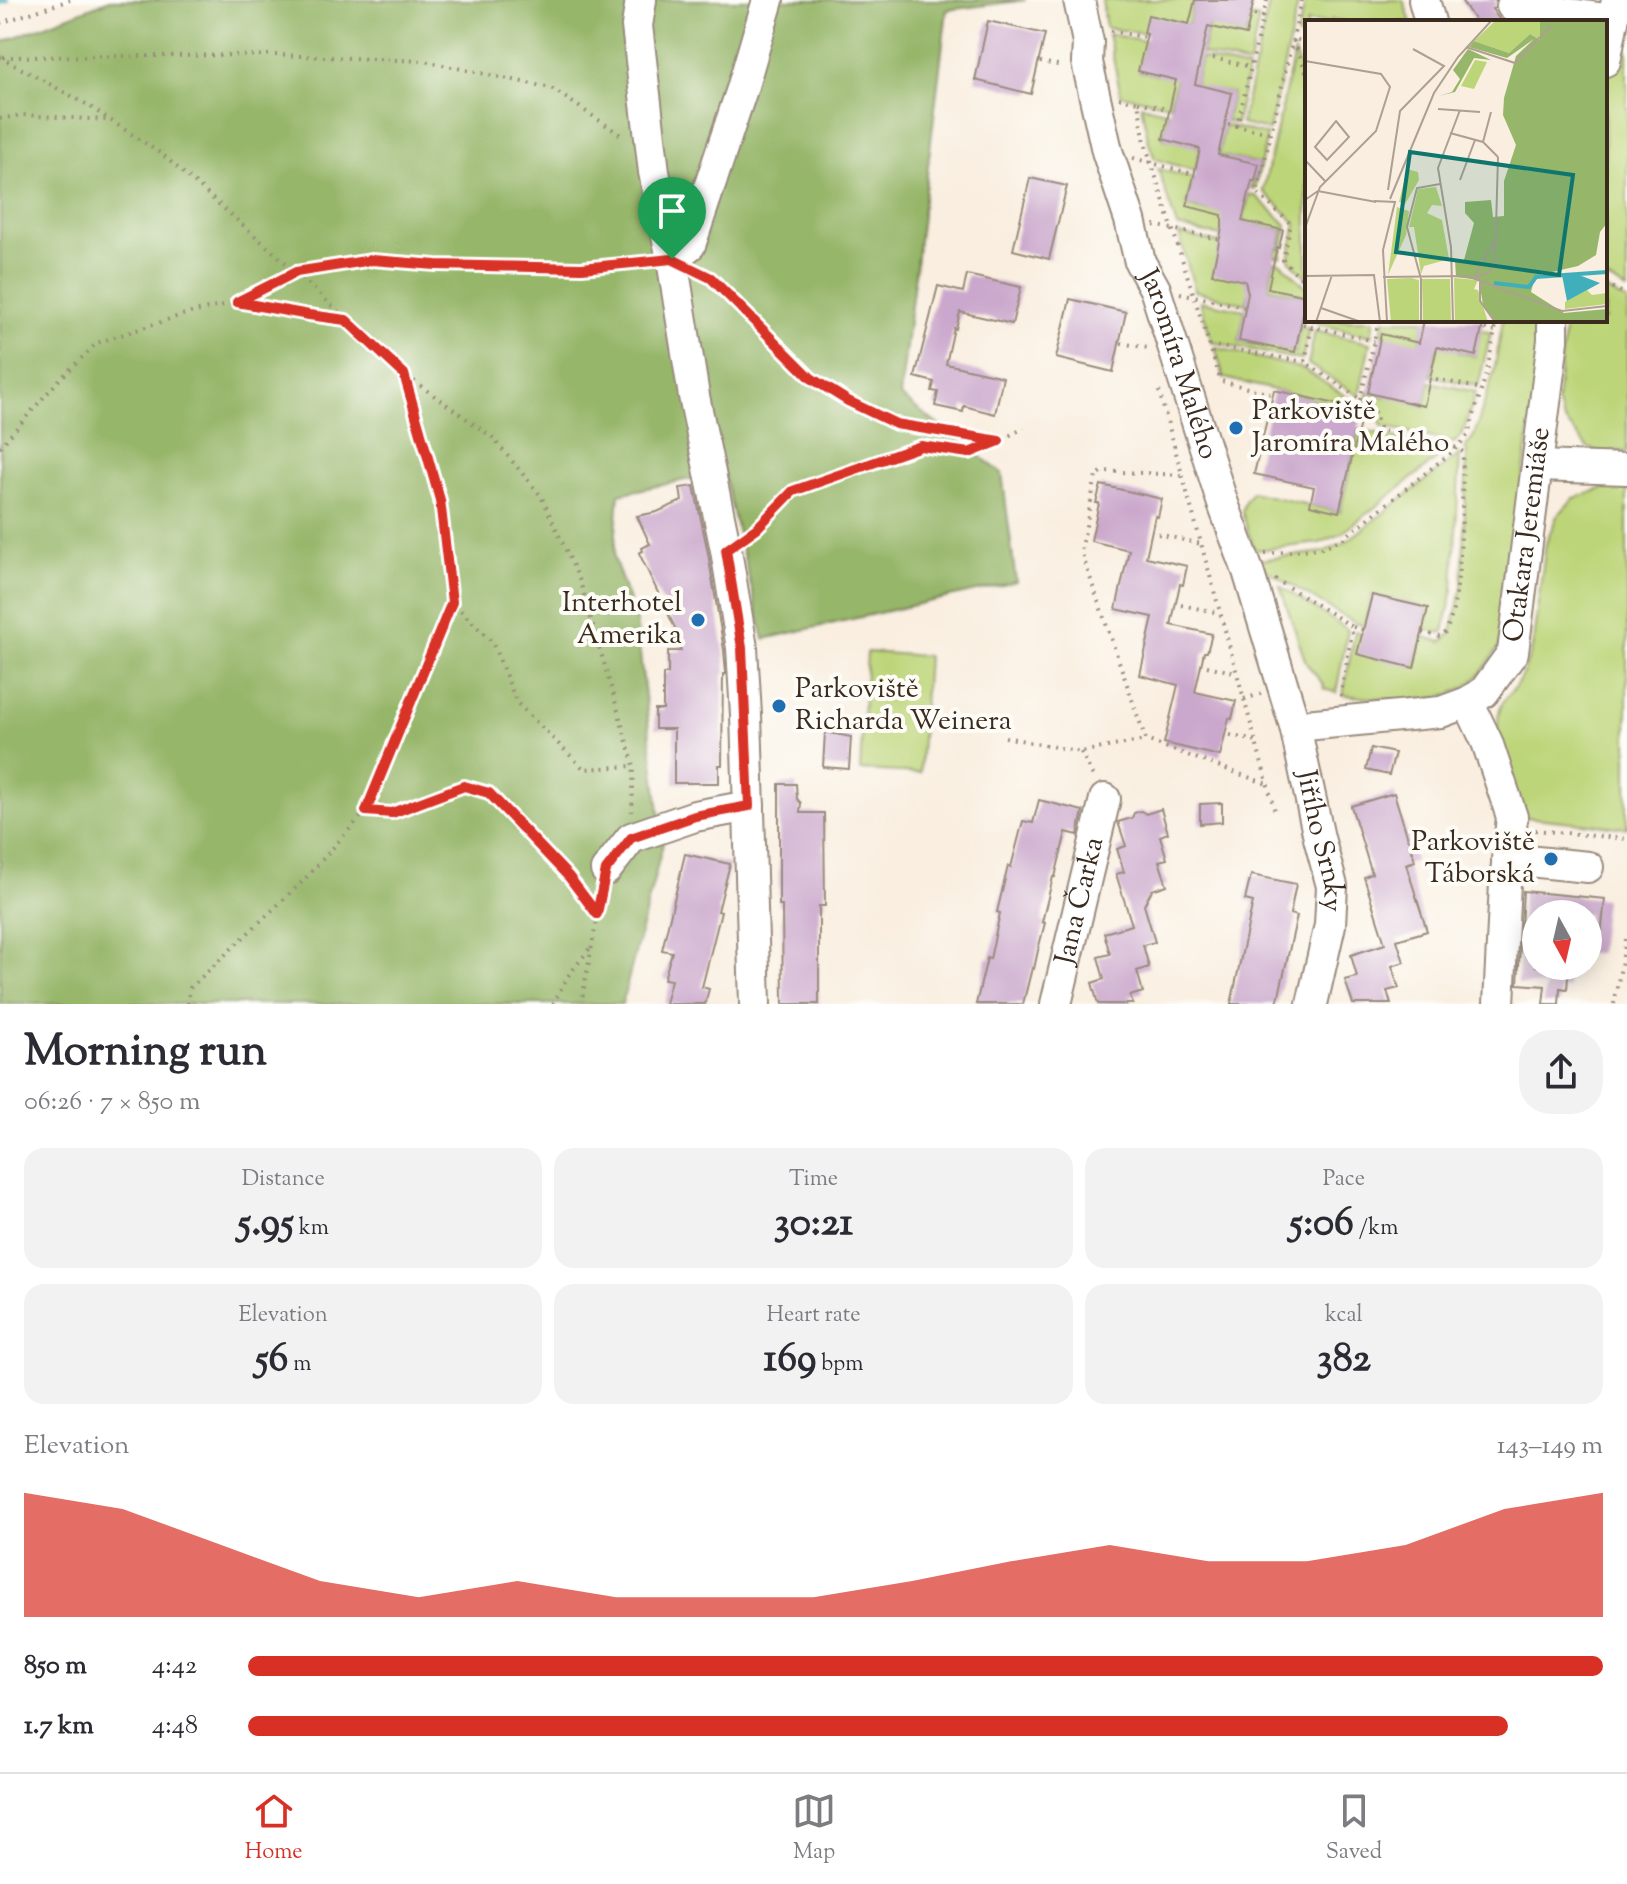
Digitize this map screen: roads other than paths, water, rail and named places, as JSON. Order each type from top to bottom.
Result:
[{"type":"street","points":[[641,0],[637,26],[654,172],[742,648],[755,1004]]},
{"type":"street","points":[[672,259],[690,245],[768,0]]},
{"type":"street","name":"Jaromíra Malého","points":[[1079,0],[1088,42],[1087,62],[1107,151],[1140,262],[1155,289],[1204,446],[1248,571],[1295,726]]},
{"type":"street","points":[[1424,0],[1429,20]]},
{"type":"street","points":[[1513,9],[1615,10],[1607,51]]},
{"type":"street","name":"Otakara Jeremiáše","points":[[1295,726],[1441,712],[1484,692],[1513,652],[1538,466],[1553,322]]},
{"type":"street","points":[[1538,466],[1627,469]]},
{"type":"street","points":[[1468,702],[1487,742],[1512,817],[1505,883],[1499,1004]]},
{"type":"street","name":"Jiřího Srnky","points":[[1295,726],[1332,886],[1330,925],[1312,1004]]},
{"type":"street","name":"Jana Čarka","points":[[1056,1004],[1105,799]]},
{"type":"street","points":[[606,870],[631,838],[695,816],[749,806]]},
{"type":"street","points":[[1507,859],[1588,867]]},
{"type":"waterway","points":[[0,2],[6,0]]},
{"type":"place","name":"Parkoviště Jaromíra Malého","points":[[1236,428]]},
{"type":"place","name":"Interhotel Amerika","points":[[698,620]]},
{"type":"place","name":"Parkoviště Richarda Weinera","points":[[779,706]]},
{"type":"place","name":"Parkoviště Táborská","points":[[1551,859]]}]
